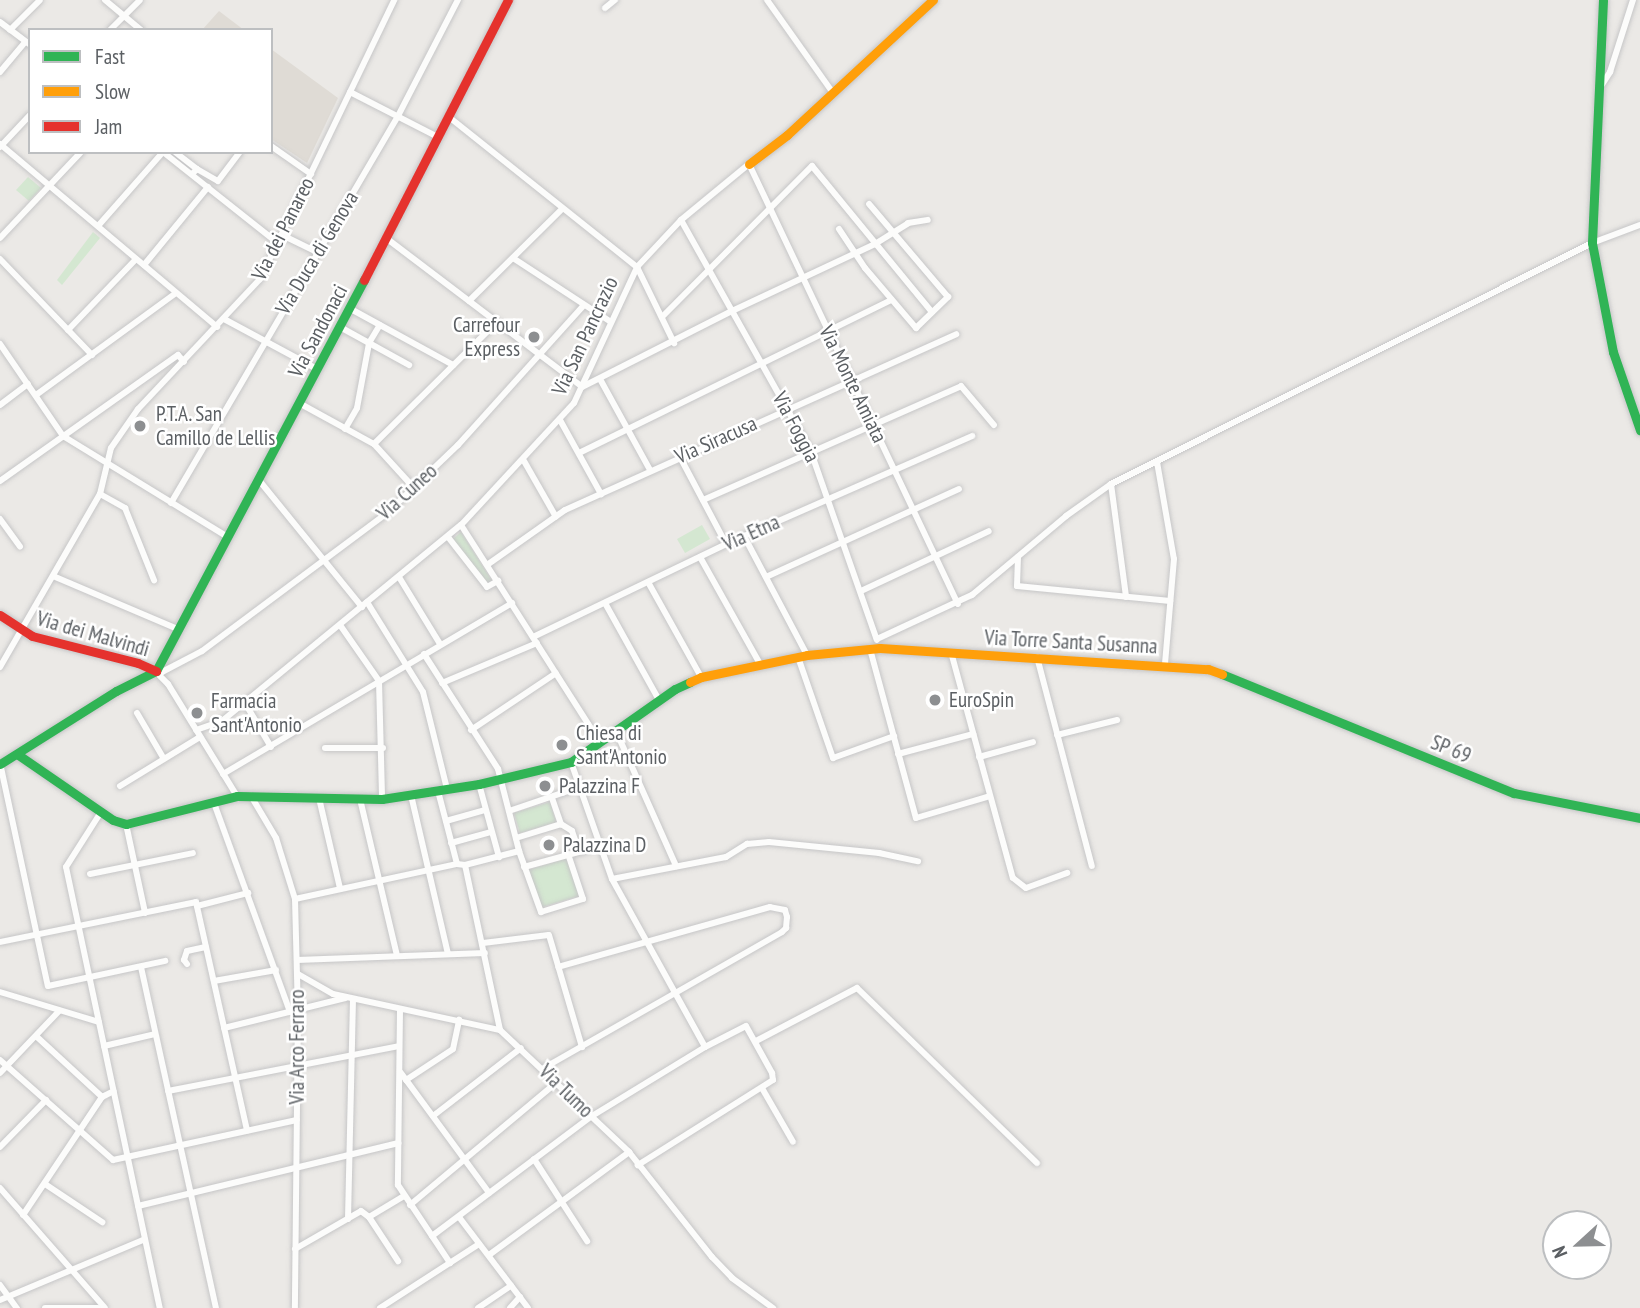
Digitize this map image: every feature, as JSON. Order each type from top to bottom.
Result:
[{"type":"main road","name":"Via Sandonaci","points":[[156,671],[340,327],[508,0]]},
{"type":"main road","name":"Via San Pancrazio","points":[[749,164],[833,93],[933,0]]},
{"type":"main road","points":[[1603,0],[1601,86],[1594,144],[1592,243],[1613,352],[1640,430]]},
{"type":"main road","points":[[0,615],[21,631]]},
{"type":"main road","name":"Via dei Malvindi","points":[[21,631],[138,663],[156,671]]},
{"type":"main road","name":"Via Torre Santa Susanna","points":[[864,650],[879,643],[951,652],[1208,669],[1257,688]]},
{"type":"main road","points":[[17,754],[113,820],[126,824],[237,796],[382,799],[479,784],[570,762],[659,700],[701,677],[803,656],[864,650]]},
{"type":"main road","points":[[0,764],[116,691],[156,671]]},
{"type":"main road","name":"SP 69","points":[[1257,688],[1514,793],[1640,818]]},
{"type":"street","points":[[10,30],[40,0]]},
{"type":"street","points":[[104,0],[138,28]]},
{"type":"street","points":[[112,28],[140,0]]},
{"type":"street","name":"Via dei Panareo","points":[[0,667],[100,494],[111,449],[138,409],[260,279],[394,0]]},
{"type":"street","name":"Via Duca di Genova","points":[[171,503],[398,117],[458,0]]},
{"type":"street","points":[[605,8],[615,0]]},
{"type":"street","points":[[767,0],[833,93]]},
{"type":"street","points":[[1601,86],[1610,72],[1633,0]]},
{"type":"street","points":[[0,22],[28,44],[0,72]]},
{"type":"street","points":[[350,92],[438,137]]},
{"type":"street","points":[[28,117],[1,145],[217,327]]},
{"type":"street","points":[[449,117],[637,267],[674,343]]},
{"type":"street","points":[[273,147],[311,174]]},
{"type":"street","points":[[0,238],[79,154]]},
{"type":"street","points":[[98,226],[161,154]]},
{"type":"street","points":[[166,154],[194,172],[218,181],[238,154]]},
{"type":"street","points":[[177,154],[208,187],[278,243]]},
{"type":"street","name":"Via Monte Amiata","points":[[749,164],[958,604]]},
{"type":"street","name":"Via San Pancrazio","points":[[120,786],[164,759],[198,733],[222,721],[461,525],[560,420],[582,387],[637,267],[681,219],[749,164]]},
{"type":"street","points":[[662,317],[812,166],[932,312]]},
{"type":"street","points":[[144,265],[208,187]]},
{"type":"street","points":[[839,229],[857,253],[864,268],[916,328],[948,297],[869,204]]},
{"type":"street","points":[[469,301],[562,209]]},
{"type":"street","name":"Via Foggia","points":[[681,219],[811,452],[830,499],[879,643]]},
{"type":"street","points":[[386,239],[582,387],[674,343],[732,311],[875,244],[908,223],[928,220]]},
{"type":"street","points":[[879,643],[958,604],[1066,516],[1111,484],[1592,243],[1640,225]]},
{"type":"street","points":[[282,235],[317,252]]},
{"type":"street","points":[[513,258],[611,322]]},
{"type":"street","points":[[0,259],[92,355]]},
{"type":"street","points":[[68,330],[136,259]]},
{"type":"street","points":[[36,396],[176,293]]},
{"type":"street","points":[[579,453],[892,300]]},
{"type":"street","name":"Via Cuneo","points":[[156,671],[162,672],[202,651],[324,560],[414,488],[584,304]]},
{"type":"street","points":[[349,308],[453,365]]},
{"type":"street","points":[[224,319],[317,369]]},
{"type":"street","points":[[374,444],[497,322]]},
{"type":"street","points":[[345,429],[357,408],[369,343],[380,325]]},
{"type":"street","points":[[340,327],[409,365]]},
{"type":"street","name":"Via Siracusa","points":[[487,565],[556,517],[601,494],[956,334]]},
{"type":"street","points":[[0,344],[63,436],[228,537]]},
{"type":"street","points":[[0,481],[178,355],[184,362]]},
{"type":"street","points":[[600,379],[650,470]]},
{"type":"street","points":[[0,405],[28,384]]},
{"type":"street","points":[[703,500],[961,386],[994,425]]},
{"type":"street","points":[[299,403],[374,444],[414,488]]},
{"type":"street","points":[[560,420],[601,494]]},
{"type":"street","name":"Via Etna","points":[[442,683],[535,640],[726,544],[972,436]]},
{"type":"street","points":[[680,457],[726,544]]},
{"type":"street","points":[[524,461],[556,517]]},
{"type":"street","points":[[1157,462],[1174,559],[1165,665]]},
{"type":"street","points":[[258,479],[324,560],[365,604],[407,665],[426,699],[446,821],[483,943],[500,1030]]},
{"type":"street","points":[[1111,484],[1126,597]]},
{"type":"street","points":[[766,577],[959,489]]},
{"type":"street","points":[[100,494],[125,508],[153,580]]},
{"type":"street","points":[[0,519],[20,547]]},
{"type":"street","points":[[461,525],[600,742]]},
{"type":"street","points":[[861,591],[989,531]]},
{"type":"street","points":[[744,536],[803,656],[833,758],[894,736]]},
{"type":"street","points":[[448,537],[488,587],[498,581]]},
{"type":"street","points":[[1018,556],[1017,586],[1170,601]]},
{"type":"street","points":[[700,557],[760,664]]},
{"type":"street","points":[[53,576],[178,629]]},
{"type":"street","points":[[399,577],[440,644]]},
{"type":"street","points":[[648,582],[701,677]]},
{"type":"street","points":[[223,775],[512,603]]},
{"type":"street","points":[[605,603],[659,700]]},
{"type":"street","points":[[340,625],[379,681],[383,748],[382,799]]},
{"type":"street","points":[[864,650],[894,736],[916,818],[990,796]]},
{"type":"street","points":[[951,652],[1017,884],[1026,888],[1067,873]]},
{"type":"street","points":[[424,654],[498,769],[519,851],[541,912],[583,899],[568,854]]},
{"type":"street","points":[[1037,657],[1093,866]]},
{"type":"street","points":[[156,671],[168,684],[237,796]]},
{"type":"street","points":[[471,730],[556,673]]},
{"type":"street","points":[[245,703],[271,747]]},
{"type":"street","points":[[137,713],[164,759]]},
{"type":"street","points":[[1057,735],[1117,720]]},
{"type":"street","points":[[615,731],[676,866]]},
{"type":"street","points":[[898,754],[973,734]]},
{"type":"street","points":[[979,757],[1033,742]]},
{"type":"street","points":[[326,748],[383,748]]},
{"type":"street","points":[[570,762],[612,879],[705,1047]]},
{"type":"street","points":[[0,764],[48,986],[165,961]]},
{"type":"street","points":[[479,784],[499,857]]},
{"type":"street","points":[[509,811],[580,787]]},
{"type":"street","points":[[411,795],[448,954]]},
{"type":"street","name":"Via Arco Ferraro","points":[[251,796],[276,838],[295,899],[298,974],[294,1011],[298,1066],[295,1308]]},
{"type":"street","points":[[319,798],[340,888]]},
{"type":"street","points":[[552,798],[561,824],[572,831],[579,851]]},
{"type":"street","points":[[360,799],[397,956]]},
{"type":"street","points":[[214,803],[294,1011]]},
{"type":"street","points":[[446,821],[485,810]]},
{"type":"street","points":[[101,812],[66,867],[160,1308]]},
{"type":"street","points":[[126,824],[145,913]]},
{"type":"street","points":[[516,838],[561,824]]},
{"type":"street","points":[[451,843],[491,832]]},
{"type":"street","points":[[612,879],[726,857],[747,844],[769,842],[879,853],[918,862]]},
{"type":"street","points":[[524,867],[600,846]]},
{"type":"street","points":[[295,899],[519,851]]},
{"type":"street","points":[[90,874],[193,853]]},
{"type":"street","points":[[0,942],[248,893]]},
{"type":"street","points":[[197,904],[247,1130]]},
{"type":"street","points":[[542,1069],[677,995],[782,932],[786,928],[785,910],[778,906],[761,910],[648,944],[558,967]]},
{"type":"street","points":[[483,943],[549,935],[582,1047]]},
{"type":"street","points":[[187,964],[184,960],[187,951],[206,947]]},
{"type":"street","points":[[297,960],[485,953]]},
{"type":"street","points":[[141,967],[216,1308]]},
{"type":"street","points":[[214,981],[276,970]]},
{"type":"street","name":"Via Tumo","points":[[298,974],[333,994],[500,1030],[629,1152],[660,1195],[732,1278],[773,1308]]},
{"type":"street","points":[[756,1041],[857,988],[1037,1163]]},
{"type":"street","points":[[0,992],[99,1022]]},
{"type":"street","points":[[225,1028],[350,998],[348,1219]]},
{"type":"street","points":[[400,1010],[398,1185],[450,1263]]},
{"type":"street","points":[[0,1073],[59,1011]]},
{"type":"street","points":[[406,1080],[453,1049],[459,1020]]},
{"type":"street","points":[[432,1236],[592,1116],[742,1027],[756,1041],[773,1080],[638,1165]]},
{"type":"street","points":[[104,1046],[156,1034]]},
{"type":"street","points":[[36,1036],[102,1097]]},
{"type":"street","points":[[168,1091],[399,1046]]},
{"type":"street","points":[[433,1116],[521,1048]]},
{"type":"street","points":[[0,1060],[113,1160],[297,1120]]},
{"type":"street","points":[[400,1071],[489,1193]]},
{"type":"street","points":[[410,1205],[556,1083]]},
{"type":"street","points":[[762,1088],[793,1142]]},
{"type":"street","points":[[23,1215],[102,1097],[114,1091]]},
{"type":"street","points":[[0,1147],[46,1100]]},
{"type":"street","points":[[138,1206],[398,1143]]},
{"type":"street","points":[[489,1255],[629,1152]]},
{"type":"street","points":[[534,1159],[587,1241]]},
{"type":"street","points":[[45,1184],[102,1222]]},
{"type":"street","points":[[0,1188],[105,1308]]},
{"type":"street","points":[[369,1217],[404,1196]]},
{"type":"street","points":[[295,1249],[361,1211],[369,1217],[398,1261]]},
{"type":"street","points":[[459,1217],[528,1308]]},
{"type":"street","points":[[0,1300],[145,1239]]},
{"type":"street","points":[[380,1308],[479,1244]]},
{"type":"street","points":[[0,1285],[18,1308]]},
{"type":"street","points":[[478,1308],[512,1286]]},
{"type":"street","points":[[510,1308],[520,1297]]},
{"type":"street","points":[[45,1308],[98,1308]]},
{"type":"shaded area","points":[[219,11],[241,28],[204,28]]},
{"type":"shaded area","points":[[273,50],[338,98],[307,163],[273,140]]},
{"type":"green space","points":[[28,177],[41,188],[29,201],[16,190]]},
{"type":"green space","points":[[93,232],[100,238],[62,285],[57,280]]},
{"type":"green space","points":[[702,525],[710,539],[685,553],[677,539]]},
{"type":"green space","points":[[461,532],[492,581],[488,583],[453,539]]},
{"type":"green space","points":[[550,802],[556,822],[520,833],[514,813]]},
{"type":"green space","points":[[568,858],[579,896],[542,907],[528,870]]},
{"type":"traffic: fast","points":[[1603,0],[1592,243],[1613,352],[1640,430]]},
{"type":"traffic: fast","points":[[156,671],[364,280]]},
{"type":"traffic: fast","points":[[0,764],[116,691],[156,671]]},
{"type":"traffic: fast","points":[[1222,674],[1514,793],[1640,818]]},
{"type":"traffic: fast","points":[[17,754],[113,820],[126,824],[237,796],[382,799],[479,784],[571,762],[675,689],[690,682]]},
{"type":"traffic: slow","points":[[749,164],[787,135],[933,0]]},
{"type":"traffic: slow","points":[[690,682],[701,677],[807,655],[880,648],[1208,669],[1222,674]]},
{"type":"traffic: jam","points":[[364,280],[508,0]]},
{"type":"traffic: jam","points":[[0,615],[32,636],[138,663],[156,671]]},
{"type":"place","name":"Carrefour Express","points":[[534,337]]},
{"type":"place","name":"P.T.A. San Camillo de Lellis","points":[[140,426]]},
{"type":"place","name":"EuroSpin","points":[[935,700]]},
{"type":"place","name":"Farmacia Sant'Antonio","points":[[197,713]]},
{"type":"place","name":"Chiesa di Sant'Antonio","points":[[562,745]]},
{"type":"place","name":"Palazzina F","points":[[545,786]]},
{"type":"place","name":"Palazzina D","points":[[549,845]]}]
